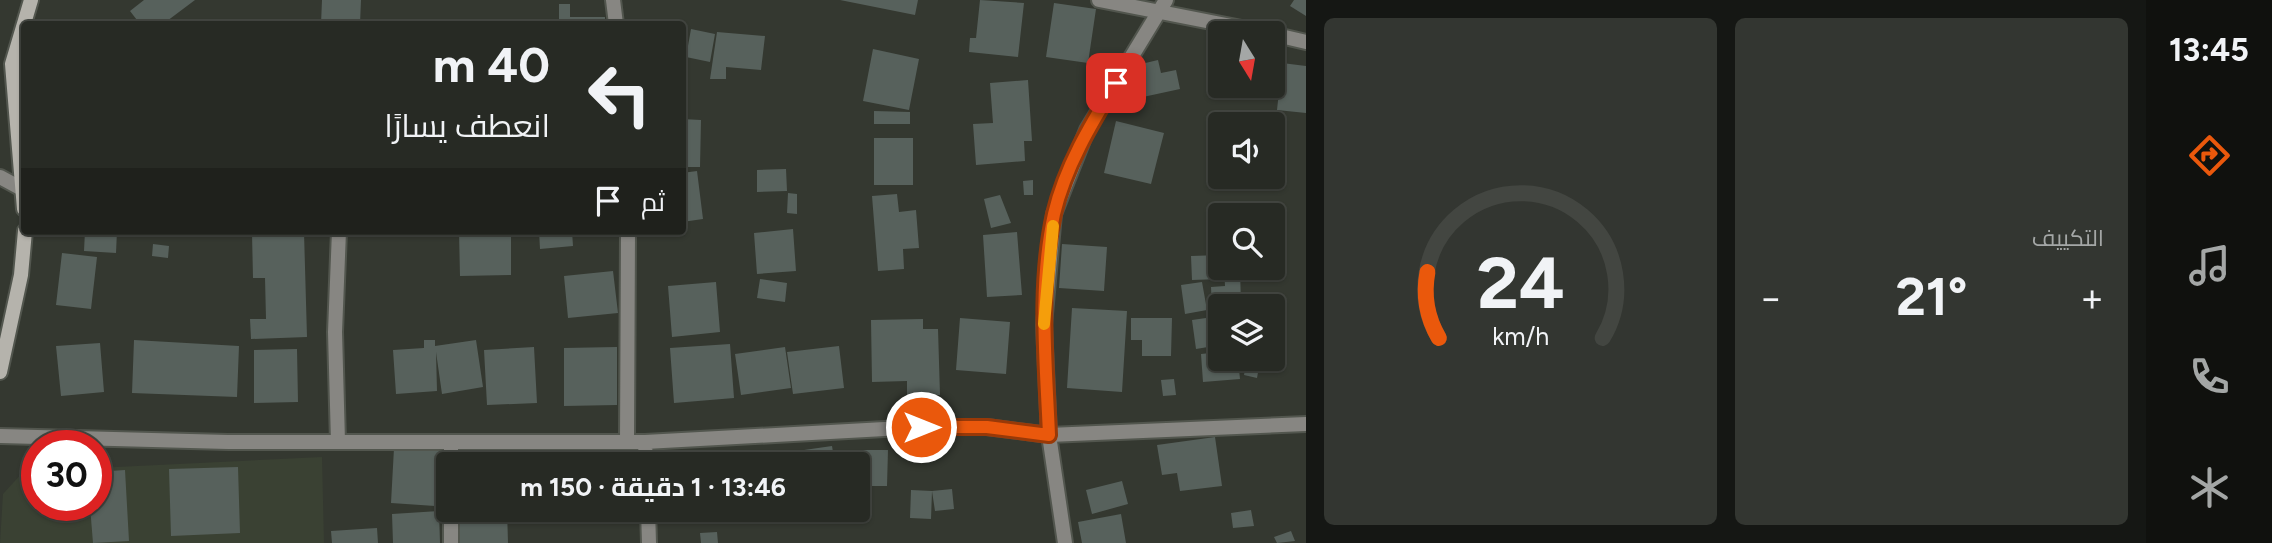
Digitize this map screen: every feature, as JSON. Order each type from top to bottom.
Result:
[{"type":"street","points":[[25,21],[31,0]]},
{"type":"street","points":[[613,0],[616,21]]},
{"type":"street","points":[[1099,0],[1162,6],[1220,21]]},
{"type":"street","points":[[1065,543],[1049,435],[1044,325],[1054,214],[1087,130],[1162,6]]},
{"type":"street","points":[[21,34],[12,64],[13,109],[21,168]]},
{"type":"street","points":[[1285,37],[1306,42]]},
{"type":"street","points":[[0,177],[21,188]]},
{"type":"street","points":[[0,372],[21,275],[25,235]]},
{"type":"street","points":[[338,442],[335,332],[339,235]]},
{"type":"street","points":[[627,442],[628,235]]},
{"type":"street","points":[[0,436],[338,442],[645,442],[921,427],[987,427],[1049,435],[1306,424]]},
{"type":"street","points":[[451,442],[451,452]]},
{"type":"street","points":[[645,442],[645,452]]},
{"type":"street","points":[[451,522],[451,543]]},
{"type":"street","points":[[648,522],[649,543]]},
{"type":"shaded area","points":[[322,457],[324,543],[0,543],[3,494],[21,474],[21,521],[112,521],[112,467]]},
{"type":"building","points":[[144,0],[195,0],[167,21],[138,21],[130,11]]},
{"type":"building","points":[[322,0],[361,0],[360,21],[321,21]]},
{"type":"building","points":[[840,0],[918,0],[915,15]]},
{"type":"building","points":[[980,0],[1024,3],[1018,57],[969,52],[970,38],[976,38]]},
{"type":"building","points":[[1294,0],[1306,0],[1306,16],[1290,6]]},
{"type":"building","points":[[1054,3],[1096,9],[1088,63],[1046,57]]},
{"type":"building","points":[[559,4],[570,4],[570,17],[605,17],[605,21],[559,21]]},
{"type":"building","points":[[691,29],[715,34],[710,62],[686,57]]},
{"type":"building","points":[[717,32],[765,36],[761,70],[726,67],[726,79],[710,79]]},
{"type":"building","points":[[873,49],[919,59],[909,110],[863,101]]},
{"type":"building","points":[[1158,60],[1161,73],[1176,70],[1180,89],[1143,97],[1137,65]]},
{"type":"building","points":[[1285,63],[1306,66],[1306,113],[1277,110],[1278,98],[1285,98]]},
{"type":"building","points":[[1028,80],[1032,141],[1024,141],[1025,161],[976,165],[973,124],[993,123],[990,83]]},
{"type":"building","points":[[874,111],[910,112],[910,124],[874,124]]},
{"type":"building","points":[[686,119],[701,120],[700,167],[686,167]]},
{"type":"building","points":[[1116,121],[1164,133],[1151,184],[1104,173]]},
{"type":"building","points":[[874,138],[913,138],[913,185],[874,185]]},
{"type":"building","points":[[786,169],[787,191],[757,192],[757,170]]},
{"type":"building","points":[[697,171],[703,219],[686,221],[686,172]]},
{"type":"building","points":[[1033,180],[1033,195],[1024,195],[1023,181]]},
{"type":"building","points":[[788,193],[797,194],[797,214],[787,213]]},
{"type":"building","points":[[897,194],[899,212],[916,210],[919,248],[903,249],[904,269],[878,271],[872,196]]},
{"type":"building","points":[[1000,195],[1011,223],[991,228],[984,199]]},
{"type":"building","points":[[793,229],[796,271],[757,274],[754,233]]},
{"type":"building","points":[[1017,232],[1022,295],[987,297],[983,235]]},
{"type":"building","points":[[85,235],[117,235],[116,253],[84,251]]},
{"type":"building","points":[[252,235],[304,235],[307,337],[251,339],[250,319],[266,319],[265,278],[253,278]]},
{"type":"building","points":[[459,235],[511,235],[511,275],[460,276]]},
{"type":"building","points":[[539,235],[572,235],[573,246],[540,249]]},
{"type":"building","points":[[153,244],[169,246],[168,258],[152,256]]},
{"type":"building","points":[[1062,244],[1107,247],[1104,291],[1059,288]]},
{"type":"building","points":[[62,253],[97,257],[91,309],[56,305]]},
{"type":"building","points":[[1208,255],[1208,279],[1192,280],[1191,256]]},
{"type":"building","points":[[613,271],[618,313],[568,318],[564,276]]},
{"type":"building","points":[[760,279],[787,283],[785,302],[757,298]]},
{"type":"building","points":[[1225,280],[1240,280],[1241,294],[1211,294],[1211,287],[1225,286]]},
{"type":"building","points":[[716,282],[720,332],[672,337],[668,286]]},
{"type":"building","points":[[1202,282],[1207,310],[1185,314],[1181,285]]},
{"type":"building","points":[[1072,308],[1127,311],[1122,392],[1067,388]]},
{"type":"building","points":[[960,318],[1010,322],[1006,374],[956,370]]},
{"type":"building","points":[[1131,318],[1172,318],[1171,356],[1142,356],[1142,340],[1131,340]]},
{"type":"building","points":[[1208,318],[1208,347],[1196,349],[1192,320]]},
{"type":"building","points":[[923,319],[923,329],[938,329],[940,395],[907,396],[907,381],[872,382],[871,320]]},
{"type":"building","points":[[134,340],[239,346],[237,397],[132,393]]},
{"type":"building","points":[[424,340],[435,340],[435,346],[476,340],[483,387],[442,394],[436,352],[437,391],[396,394],[393,350],[424,348]]},
{"type":"building","points":[[100,343],[104,392],[61,396],[56,346]]},
{"type":"building","points":[[730,344],[734,398],[674,403],[670,348]]},
{"type":"building","points":[[839,346],[844,388],[793,394],[787,352]]},
{"type":"building","points":[[534,347],[537,403],[487,405],[484,350]]},
{"type":"building","points":[[617,347],[617,405],[564,406],[564,348]]},
{"type":"building","points":[[785,347],[791,388],[741,395],[735,354]]},
{"type":"building","points":[[297,349],[298,402],[254,403],[254,350]]},
{"type":"building","points":[[1208,353],[1208,371],[1239,371],[1240,379],[1203,382],[1201,354]]},
{"type":"building","points":[[1245,371],[1258,371],[1257,378],[1244,375]]},
{"type":"building","points":[[1174,379],[1176,395],[1163,396],[1161,380]]},
{"type":"building","points":[[1215,437],[1222,486],[1180,491],[1177,473],[1162,475],[1157,445]]},
{"type":"building","points":[[832,446],[833,452],[790,452]]},
{"type":"building","points":[[394,448],[439,451],[436,452],[435,506],[391,503]]},
{"type":"building","points":[[888,450],[887,486],[870,486],[870,452],[843,452]]},
{"type":"building","points":[[238,467],[240,533],[171,536],[169,469]]},
{"type":"building","points":[[125,470],[129,541],[93,543],[91,521],[112,521],[112,471]]},
{"type":"building","points":[[1122,481],[1128,504],[1092,514],[1086,490]]},
{"type":"building","points":[[952,489],[954,509],[935,511],[932,491]]},
{"type":"building","points":[[911,490],[932,491],[931,519],[910,518]]},
{"type":"building","points":[[1251,510],[1254,526],[1233,528],[1231,513]]},
{"type":"building","points":[[436,511],[440,543],[393,543],[392,514]]},
{"type":"building","points":[[1121,514],[1126,543],[1082,543],[1078,522]]},
{"type":"building","points":[[457,522],[507,522],[508,543],[458,543]]},
{"type":"building","points":[[377,528],[378,543],[332,543],[331,531]]},
{"type":"building","points":[[1291,531],[1295,541],[1277,543],[1274,537]]},
{"type":"building","points":[[717,532],[718,543],[701,543],[700,533]]},
{"type":"slow traffic","points":[[1044,324],[1053,226]]},
{"type":"route","points":[[921,427],[987,427],[1049,435],[1044,325],[1054,214],[1087,130],[1116,83]]}]
